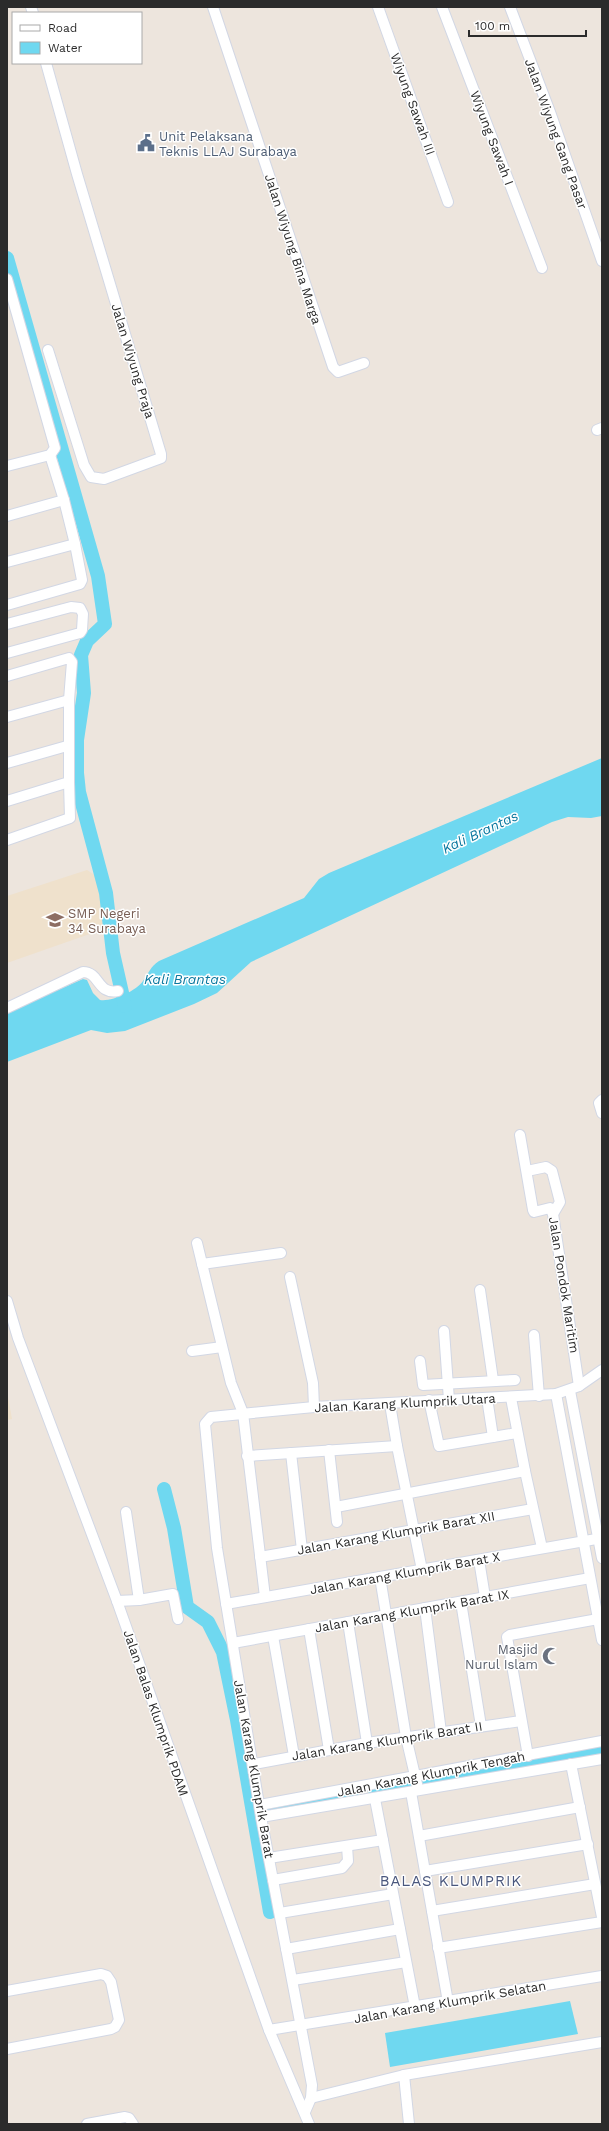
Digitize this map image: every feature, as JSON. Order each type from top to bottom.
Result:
[{"type":"street","name":"Jalan Wiyung Bina Marga","points":[[213,7],[333,367],[338,372],[364,363]]},
{"type":"street","name":"Wiyung Sawah III","points":[[378,7],[448,202]]},
{"type":"street","name":"Wiyung Sawah I","points":[[442,7],[542,268]]},
{"type":"street","name":"Jalan Wiyung Gang Pasar","points":[[510,7],[550,112],[602,260]]},
{"type":"street","name":"Jalan Wiyung Praja","points":[[46,64],[77,174],[162,455],[161,458],[104,479],[91,477],[84,465],[48,350]]},
{"type":"street","points":[[7,279],[9,292],[55,444],[54,450],[50,455],[7,466]]},
{"type":"street","points":[[7,604],[80,584],[82,580],[64,500],[50,455]]},
{"type":"street","points":[[7,516],[64,500]]},
{"type":"street","points":[[7,562],[74,544]]},
{"type":"street","points":[[7,624],[71,607],[80,608],[83,614],[82,630],[80,633],[7,653]]},
{"type":"street","points":[[7,676],[69,658],[72,662],[67,746],[70,818],[7,840]]},
{"type":"street","points":[[7,717],[69,700]]},
{"type":"street","points":[[7,763],[67,746]]},
{"type":"street","points":[[7,801],[69,782]]},
{"type":"street","points":[[7,1008],[83,972],[91,974],[105,990],[111,992],[118,991]]},
{"type":"street","name":"Jalan Pondok Maritim","points":[[520,1135],[533,1211],[550,1208],[553,1214],[602,1558]]},
{"type":"street","points":[[527,1171],[541,1167],[551,1169],[560,1202],[553,1214]]},
{"type":"street","points":[[197,1243],[222,1347],[243,1413],[265,1597]]},
{"type":"street","points":[[202,1264],[281,1253]]},
{"type":"street","points":[[290,1277],[313,1383],[314,1404]]},
{"type":"street","points":[[480,1290],[493,1380]]},
{"type":"street","name":"Jalan Balas Klumprik PDAM","points":[[7,1301],[18,1338],[117,1601],[309,2124]]},
{"type":"street","points":[[444,1331],[449,1392]]},
{"type":"street","points":[[534,1335],[538,1388]]},
{"type":"street","points":[[192,1351],[222,1347]]},
{"type":"street","points":[[420,1361],[422,1385],[449,1392],[493,1380],[515,1380]]},
{"type":"street","name":"Jalan Karang Klumprik Utara","points":[[206,1424],[211,1417],[314,1404],[390,1404],[429,1400],[449,1392],[487,1398],[511,1398],[538,1388],[556,1394],[576,1381],[602,1370]]},
{"type":"street","points":[[556,1394],[602,1640]]},
{"type":"street","points":[[487,1398],[493,1437]]},
{"type":"street","points":[[511,1398],[525,1472],[542,1548]]},
{"type":"street","points":[[429,1400],[439,1446],[517,1433]]},
{"type":"street","points":[[390,1404],[406,1494],[422,1570]]},
{"type":"street","name":"Jalan Karang Klumprik Barat","points":[[206,1424],[216,1548],[254,1764],[260,1811],[292,1980],[298,2027],[312,2085],[311,2098],[305,2112]]},
{"type":"street","points":[[247,1456],[397,1446]]},
{"type":"street","points":[[329,1450],[337,1522]]},
{"type":"street","points":[[291,1453],[302,1550]]},
{"type":"street","points":[[336,1507],[525,1472]]},
{"type":"street","name":"Jalan Karang Klumprik Barat XII","points":[[260,1558],[533,1509]]},
{"type":"street","points":[[126,1512],[139,1600]]},
{"type":"street","name":"Jalan Karang Klumprik Barat X","points":[[226,1604],[600,1539]]},
{"type":"street","points":[[479,1560],[485,1597]]},
{"type":"street","points":[[380,1577],[406,1737],[416,1786],[419,1836],[448,2002]]},
{"type":"street","name":"Jalan Karang Klumprik Barat IX","points":[[233,1643],[590,1578]]},
{"type":"street","points":[[117,1601],[139,1600],[173,1594],[178,1619]]},
{"type":"street","points":[[461,1602],[481,1726]]},
{"type":"street","points":[[425,1608],[441,1732]]},
{"type":"street","points":[[528,1756],[507,1641],[508,1636],[598,1618]]},
{"type":"street","points":[[348,1622],[367,1743]]},
{"type":"street","points":[[309,1629],[328,1750]]},
{"type":"street","points":[[273,1636],[294,1756]]},
{"type":"street","name":"Jalan Karang Klumprik Barat II","points":[[254,1764],[367,1743],[521,1720]]},
{"type":"street","name":"Jalan Karang Klumprik Tengah","points":[[260,1811],[375,1799],[416,1786],[528,1756],[602,1741]]},
{"type":"street","name":"Jalan Karang Klumprik Tengah","points":[[260,1811],[416,1786],[602,1759]]},
{"type":"street","points":[[572,1764],[602,1916]]},
{"type":"street","points":[[375,1799],[415,2007]]},
{"type":"street","points":[[419,1836],[580,1807]]},
{"type":"street","points":[[269,1858],[383,1840]]},
{"type":"street","points":[[425,1871],[588,1844]]},
{"type":"street","points":[[273,1880],[342,1868],[348,1861],[347,1846]]},
{"type":"street","points":[[432,1911],[595,1884]]},
{"type":"street","points":[[280,1913],[393,1894]]},
{"type":"street","points":[[438,1948],[602,1922]]},
{"type":"street","points":[[286,1948],[400,1929]]},
{"type":"street","points":[[292,1980],[406,1962]]},
{"type":"street","points":[[7,1991],[101,1974],[107,1976],[112,1982],[119,2020],[115,2026],[99,2032],[7,2049]]},
{"type":"street","name":"Jalan Karang Klumprik Selatan","points":[[274,2030],[602,1976]]},
{"type":"street","points":[[311,2098],[602,2042]]},
{"type":"street","points":[[404,2080],[409,2124]]},
{"type":"street","points":[[86,2124],[125,2117],[129,2118],[133,2124]]},
{"type":"shaded area","name":"SMP Negeri 34 Surabaya","points":[[87,870],[99,878],[103,893],[104,929],[7,963],[7,896]]},
{"type":"shaded area","points":[[7,1391],[12,1419],[7,1420]]},
{"type":"water","name":"Kali Brantas","points":[[602,758],[602,816],[591,818],[568,817],[552,822],[251,962],[217,993],[194,1004],[125,1031],[107,1033],[91,1030],[7,1062],[7,1012],[83,979],[87,980],[93,993],[100,1000],[117,998],[140,985],[159,961],[304,898],[319,879],[329,873]]},
{"type":"water","points":[[570,2001],[578,2034],[390,2067],[385,2033]]},
{"type":"waterway","points":[[7,258],[98,576],[105,624],[87,641],[81,655],[84,693],[77,740],[77,773],[79,792],[106,893],[113,953],[125,1006]]},
{"type":"waterway","points":[[164,1489],[174,1528],[187,1607],[208,1622],[223,1652],[237,1720],[270,1912]]},
{"type":"waterway","points":[[374,1788],[413,1783],[602,1747]]},
{"type":"waterway","points":[[254,1812],[352,1792]]},
{"type":"place","name":"Unit Pelaksana Teknis LLAJ Surabaya","points":[[146,143]]},
{"type":"place","name":"SMP Negeri 34 Surabaya","points":[[55,920]]},
{"type":"place","name":"Masjid Nurul Islam","points":[[551,1656]]},
{"type":"district","name":"BALAS KLUMPRIK","points":[[451,1881]]}]
